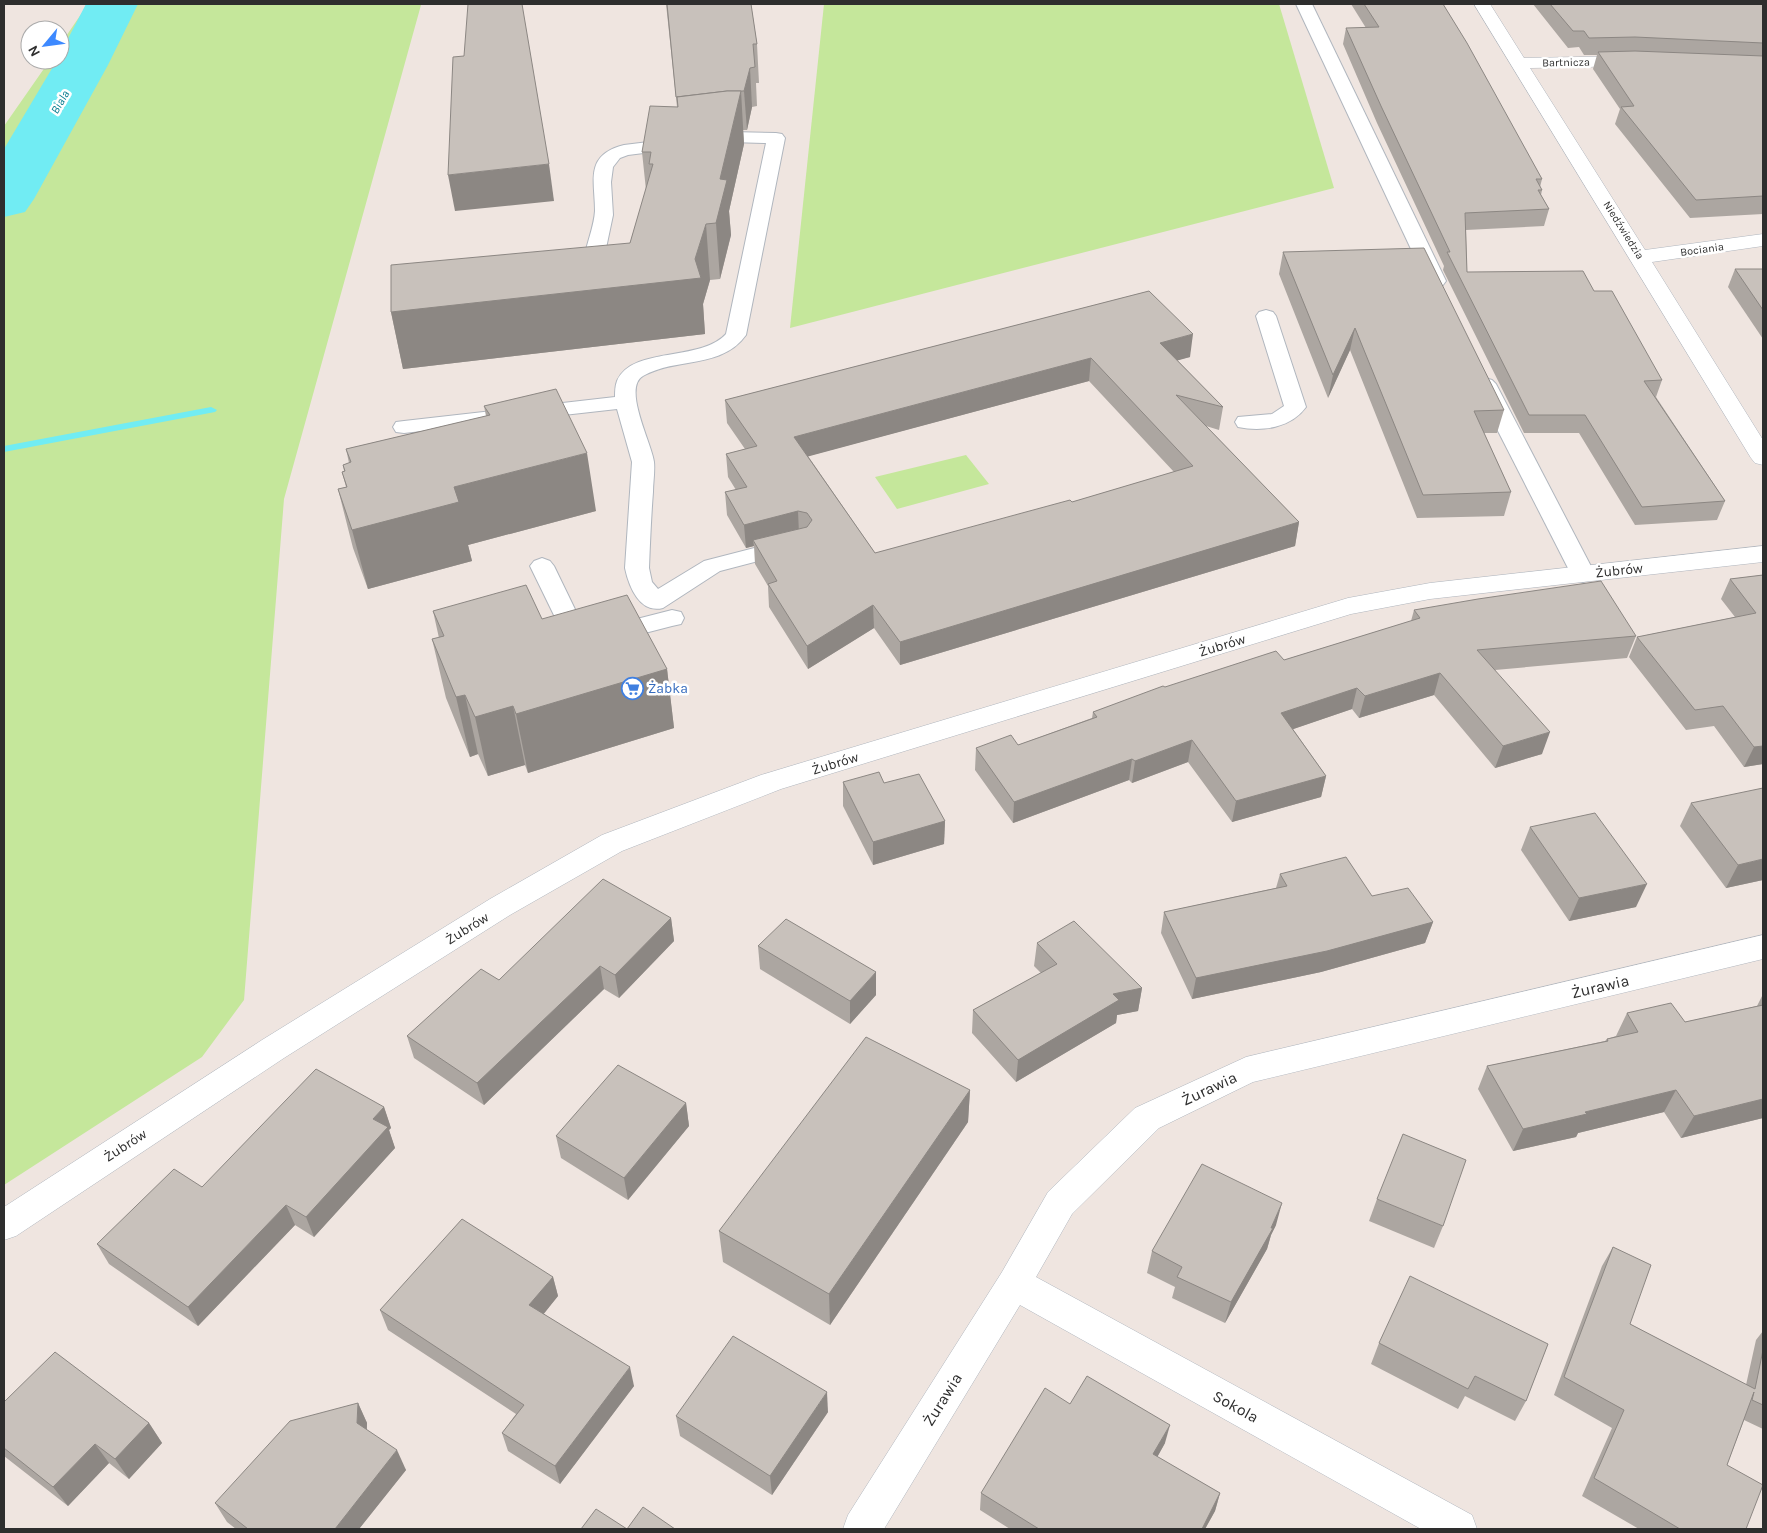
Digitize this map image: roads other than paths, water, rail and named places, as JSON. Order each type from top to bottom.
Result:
[{"type":"street","name":"Niedźwiedzia","points":[[1482,4],[1641,257],[1763,458]]},
{"type":"street","name":"Bartnicza","points":[[1519,63],[1650,62]]},
{"type":"street","name":"Bociania","points":[[1641,257],[1763,240]]},
{"type":"street","name":"Żubrów","points":[[4,1225],[273,1049],[500,907],[612,843],[771,782],[1348,606],[1430,591],[1763,554]]},
{"type":"street","name":"Żurawia","points":[[862,1529],[1014,1283],[1060,1203],[1147,1118],[1246,1070],[1763,947]]},
{"type":"street","name":"Sokola","points":[[1014,1283],[1458,1529]]},
{"type":"lane","points":[[1304,4],[1444,298]]},
{"type":"lane","points":[[554,269],[572,268],[595,253],[604,212],[602,169],[605,160],[611,154],[624,150],[730,137],[776,138],[736,335],[728,344],[705,354],[656,364],[634,372],[626,382],[625,402],[643,462],[638,568],[640,584],[656,602],[712,566],[799,543]]},
{"type":"lane","points":[[1246,422],[1277,420],[1289,416],[1295,407],[1266,316]]},
{"type":"lane","points":[[1478,369],[1583,574]]},
{"type":"lane","points":[[404,427],[625,402]]},
{"type":"lane","points":[[542,566],[580,642],[672,618]]},
{"type":"waterway","name":"Biala","points":[[4,199],[81,65],[112,4]]},
{"type":"waterway","points":[[4,449],[211,410]]},
{"type":"place","name":"Żabka","points":[[632,688]]}]
